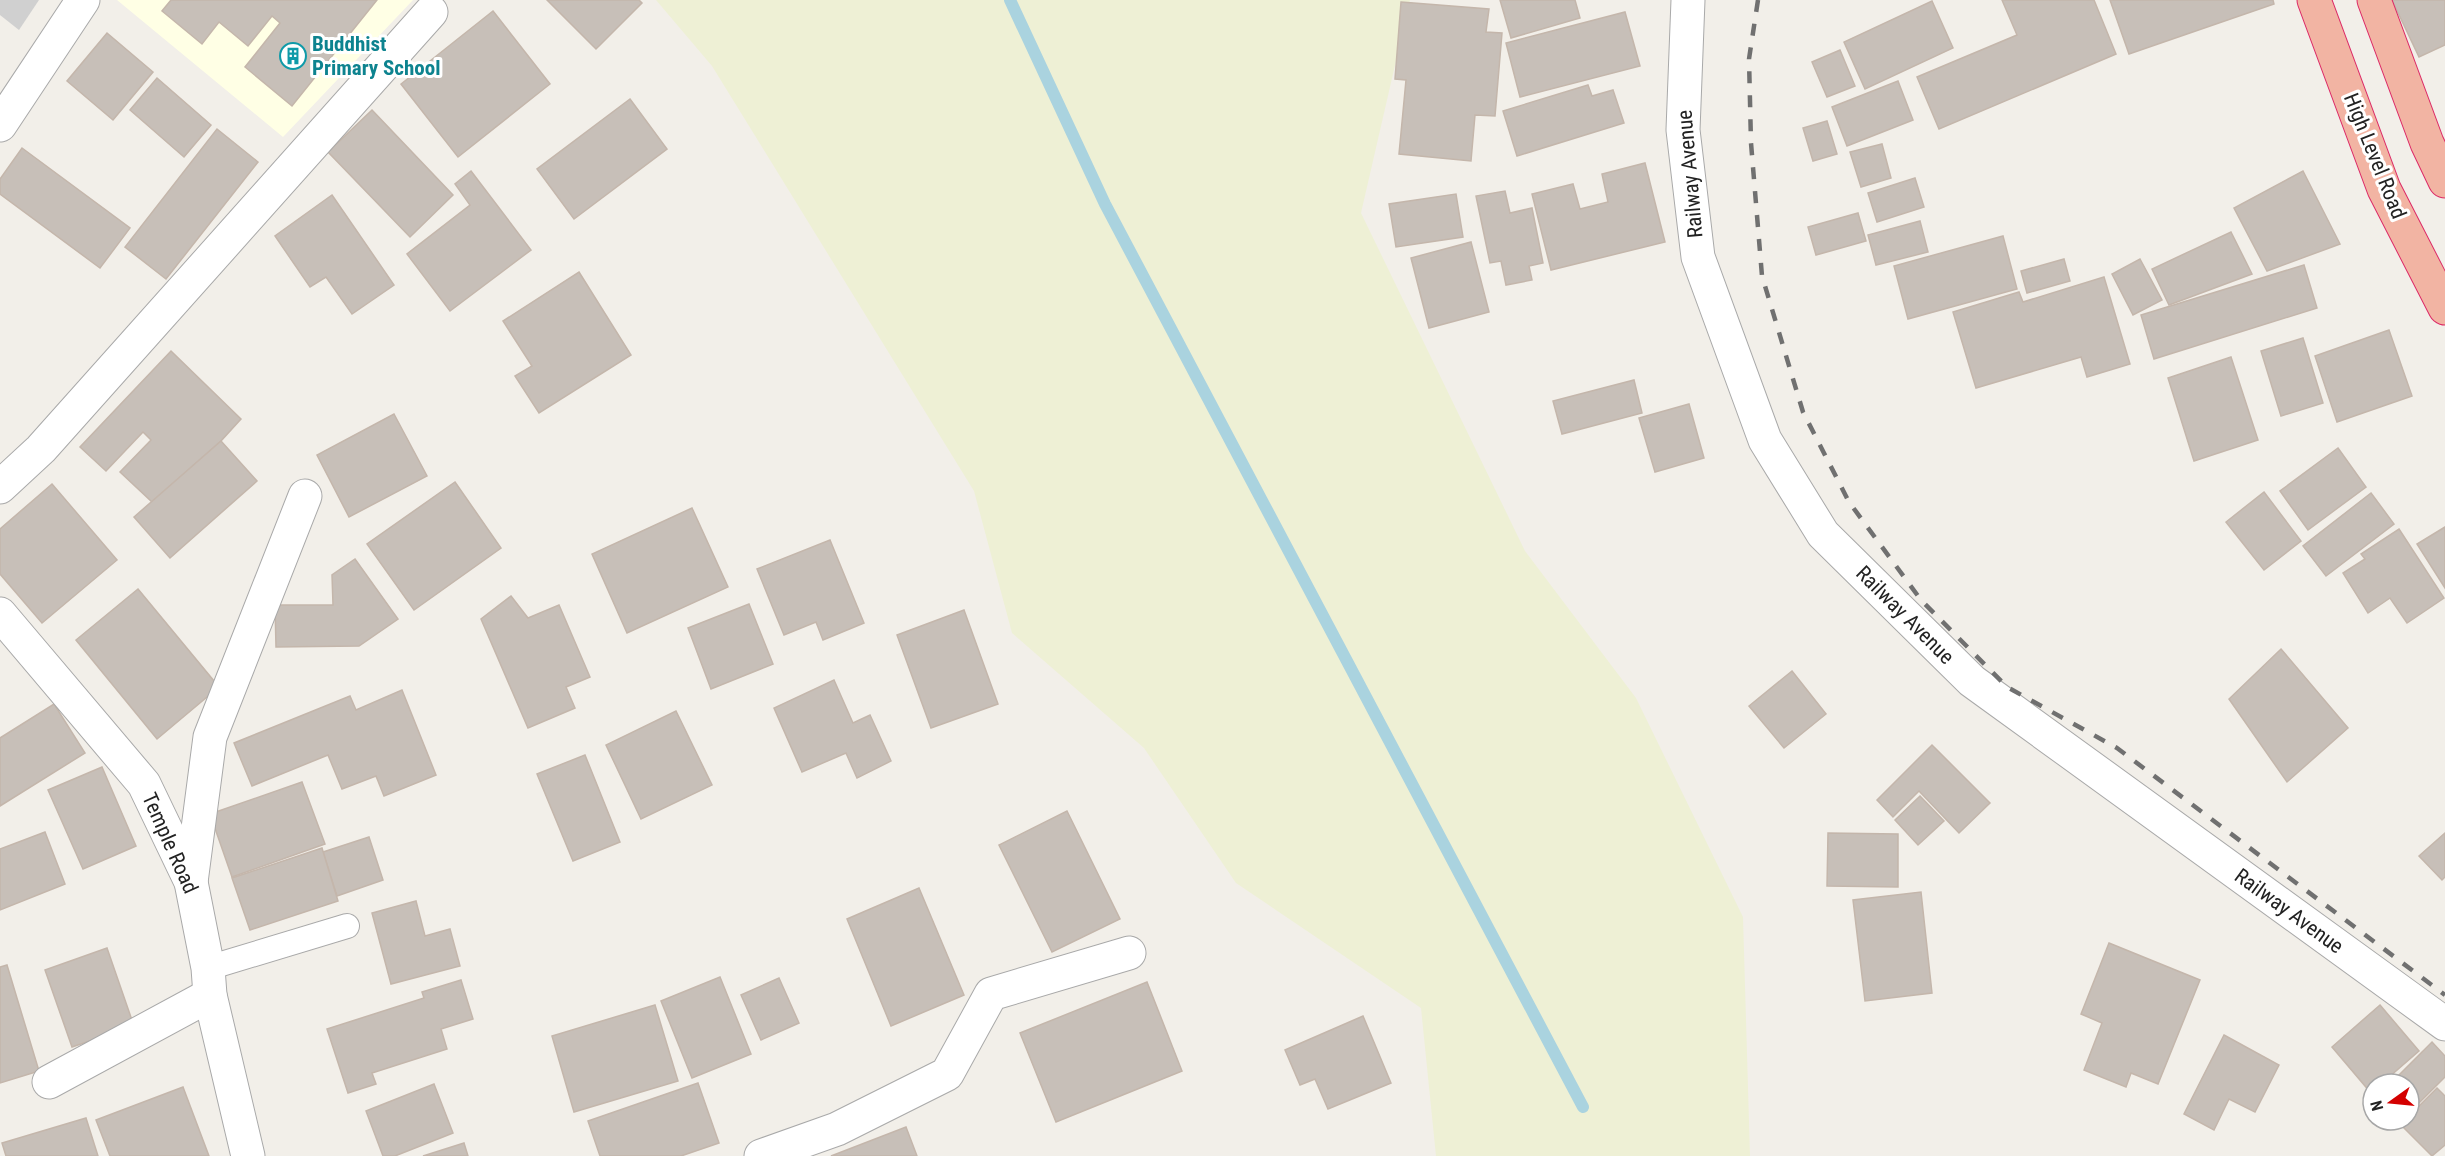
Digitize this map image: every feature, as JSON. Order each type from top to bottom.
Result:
[{"type":"highway","name":"High Level Road","points":[[2314,0],[2384,189],[2445,308]]},
{"type":"highway","points":[[2374,0],[2436,138],[2445,181]]},
{"type":"street","points":[[0,125],[82,0]]},
{"type":"street","name":"Railway Avenue","points":[[1688,0],[1683,130],[1698,257],[1765,440],[1823,534],[1972,681],[2445,1024]]},
{"type":"street","points":[[0,487],[41,449],[430,12]]},
{"type":"street","points":[[192,882],[210,737],[305,496]]},
{"type":"street","name":"Temple Road","points":[[0,614],[144,784],[192,882],[209,982],[248,1156]]},
{"type":"street","points":[[761,1156],[837,1130],[947,1074],[991,994],[1129,953]]},
{"type":"street","points":[[49,1082],[209,982]]},
{"type":"lane","points":[[209,982],[347,926]]},
{"type":"shaded area","points":[[0,0],[39,0],[19,30],[0,15]]},
{"type":"shaded area","points":[[117,0],[413,0],[283,137]]},
{"type":"shaded area","points":[[656,0],[1410,0],[1361,213],[1525,551],[1636,698],[1743,917],[1750,1156],[1436,1156],[1421,1008],[1236,883],[1144,748],[1012,633],[974,491],[712,66]]},
{"type":"building","name":"Buddhist Primary School","points":[[171,0],[377,0],[292,106],[245,67],[280,23],[272,16],[248,46],[219,22],[202,44],[162,11]]},
{"type":"building","points":[[547,0],[639,0],[642,3],[596,49]]},
{"type":"building","points":[[1500,0],[1575,0],[1580,18],[1511,38]]},
{"type":"building","points":[[2002,0],[2094,0],[2116,54],[1939,129],[1917,77],[2017,35]]},
{"type":"building","points":[[2110,0],[2273,0],[2274,4],[2129,54]]},
{"type":"building","points":[[2392,0],[2445,0],[2445,45],[2419,57]]},
{"type":"building","points":[[1932,1],[1953,48],[1865,89],[1844,42]]},
{"type":"building","points":[[1401,2],[1489,9],[1486,32],[1502,33],[1495,116],[1475,115],[1471,161],[1399,154],[1406,80],[1395,79]]},
{"type":"building","points":[[493,11],[550,84],[458,157],[401,84]]},
{"type":"building","points":[[1625,12],[1640,66],[1520,97],[1506,43]]},
{"type":"building","points":[[107,33],[153,72],[113,120],[67,81]]},
{"type":"building","points":[[1840,50],[1855,86],[1827,97],[1812,62]]},
{"type":"building","points":[[157,78],[211,125],[184,157],[130,110]]},
{"type":"building","points":[[1898,81],[1913,120],[1847,146],[1832,107]]},
{"type":"building","points":[[1588,85],[1592,96],[1613,90],[1624,123],[1517,156],[1503,111]]},
{"type":"building","points":[[630,99],[667,149],[574,219],[537,169]]},
{"type":"building","points":[[372,110],[453,195],[410,237],[328,152]]},
{"type":"building","points":[[1827,121],[1837,154],[1813,161],[1803,128]]},
{"type":"building","points":[[217,129],[258,162],[166,279],[125,247]]},
{"type":"building","points":[[1882,144],[1891,178],[1861,187],[1850,152]]},
{"type":"building","points":[[22,148],[130,228],[100,268],[0,194],[0,179]]},
{"type":"building","points":[[1645,163],[1665,242],[1551,270],[1532,194],[1573,184],[1580,209],[1608,202],[1602,174]]},
{"type":"building","points":[[471,171],[531,250],[450,311],[407,254],[470,205],[455,184]]},
{"type":"building","points":[[2303,171],[2340,244],[2267,271],[2234,208]]},
{"type":"building","points":[[1915,178],[1924,207],[1877,222],[1868,193]]},
{"type":"building","points":[[1505,191],[1510,213],[1532,208],[1543,263],[1529,266],[1532,280],[1506,285],[1501,261],[1490,263],[1476,196]]},
{"type":"building","points":[[1456,194],[1463,237],[1396,247],[1389,204]]},
{"type":"building","points":[[332,195],[394,285],[352,314],[326,277],[310,287],[275,236]]},
{"type":"building","points":[[1858,213],[1866,241],[1816,255],[1808,227]]},
{"type":"building","points":[[1920,221],[1928,252],[1876,265],[1868,235]]},
{"type":"building","points":[[2231,232],[2252,274],[2169,305],[2152,269]]},
{"type":"building","points":[[2003,236],[2017,289],[1908,319],[1894,266]]},
{"type":"building","points":[[1471,242],[1489,312],[1429,328],[1411,258]]},
{"type":"building","points":[[2064,259],[2070,281],[2027,293],[2021,271]]},
{"type":"building","points":[[2140,259],[2162,300],[2133,315],[2112,274]]},
{"type":"building","points":[[2304,265],[2317,308],[2154,359],[2141,315]]},
{"type":"building","points":[[579,272],[631,355],[539,413],[515,376],[532,366],[503,321]]},
{"type":"building","points":[[2104,277],[2130,364],[2087,377],[2081,357],[1976,388],[1953,312],[2019,292],[2023,302]]},
{"type":"building","points":[[2389,330],[2412,396],[2337,422],[2315,356]]},
{"type":"building","points":[[2303,338],[2323,403],[2281,416],[2261,351]]},
{"type":"building","points":[[171,351],[241,419],[221,441],[152,502],[120,472],[151,440],[143,432],[106,471],[80,447]]},
{"type":"building","points":[[2231,357],[2258,440],[2194,461],[2168,378]]},
{"type":"building","points":[[1634,380],[1642,413],[1562,434],[1553,401]]},
{"type":"building","points":[[1689,404],[1704,458],[1655,472],[1639,418]]},
{"type":"building","points":[[394,414],[427,476],[349,517],[317,455]]},
{"type":"building","points":[[221,441],[257,481],[170,558],[134,517]]},
{"type":"building","points":[[2338,448],[2366,487],[2308,530],[2280,491]]},
{"type":"building","points":[[455,482],[501,548],[414,610],[367,544]]},
{"type":"building","points":[[52,484],[117,560],[42,623],[0,574],[0,529]]},
{"type":"building","points":[[2264,492],[2301,541],[2264,570],[2226,522]]},
{"type":"building","points":[[2371,493],[2394,524],[2326,576],[2303,546]]},
{"type":"building","points":[[692,508],[728,587],[627,633],[592,554]]},
{"type":"building","points":[[2445,527],[2445,588],[2417,544]]},
{"type":"building","points":[[2399,529],[2444,598],[2407,623],[2390,598],[2368,613],[2343,573],[2365,559],[2361,554]]},
{"type":"building","points":[[830,540],[864,623],[823,640],[816,622],[784,635],[757,569]]},
{"type":"building","points":[[355,559],[398,619],[359,646],[276,647],[275,605],[333,605],[332,575]]},
{"type":"building","points":[[138,589],[219,687],[157,739],[76,640]]},
{"type":"building","points":[[511,596],[528,618],[559,605],[590,677],[566,687],[575,708],[528,728],[481,619]]},
{"type":"building","points":[[749,604],[773,664],[711,689],[688,628]]},
{"type":"building","points":[[964,610],[998,704],[931,728],[897,635]]},
{"type":"building","points":[[2281,649],[2348,728],[2287,782],[2229,699]]},
{"type":"building","points":[[1792,671],[1826,714],[1784,748],[1749,706]]},
{"type":"building","points":[[834,680],[853,723],[870,715],[891,761],[857,778],[846,753],[802,772],[774,708]]},
{"type":"building","points":[[402,690],[436,775],[384,796],[376,776],[342,789],[328,755],[252,786],[234,743],[350,696],[356,710]]},
{"type":"building","points":[[54,704],[85,753],[0,806],[0,738]]},
{"type":"building","points":[[676,711],[712,785],[641,819],[606,745]]},
{"type":"building","points":[[1932,745],[1990,803],[1959,833],[1919,791],[1893,817],[1877,800]]},
{"type":"building","points":[[585,755],[620,842],[573,861],[537,774]]},
{"type":"building","points":[[102,767],[136,846],[83,869],[48,790]]},
{"type":"building","points":[[302,782],[325,844],[232,877],[210,814]]},
{"type":"building","points":[[1920,796],[1944,821],[1918,845],[1895,820]]},
{"type":"building","points":[[1067,811],[1120,919],[1052,952],[999,845]]},
{"type":"building","points":[[45,832],[65,884],[0,910],[0,849]]},
{"type":"building","points":[[1828,833],[1898,834],[1898,887],[1827,886]]},
{"type":"building","points":[[2445,833],[2445,877],[2442,880],[2419,856]]},
{"type":"building","points":[[369,837],[383,880],[337,896],[323,852]]},
{"type":"building","points":[[322,848],[338,901],[250,930],[232,878]]},
{"type":"building","points":[[919,888],[964,995],[891,1026],[847,919]]},
{"type":"building","points":[[1921,892],[1932,993],[1865,1001],[1853,900]]},
{"type":"building","points":[[416,901],[425,936],[450,929],[460,966],[391,984],[372,913]]},
{"type":"building","points":[[2109,943],[2200,980],[2158,1084],[2131,1073],[2126,1087],[2084,1070],[2102,1023],[2081,1014]]},
{"type":"building","points":[[107,948],[134,1026],[72,1047],[45,970]]},
{"type":"building","points":[[7,965],[39,1071],[0,1083],[0,967]]},
{"type":"building","points":[[720,977],[751,1054],[692,1078],[661,1001]]},
{"type":"building","points":[[779,978],[799,1023],[761,1040],[741,995]]},
{"type":"building","points":[[461,980],[473,1019],[441,1029],[447,1049],[372,1073],[376,1084],[348,1093],[327,1029],[424,998],[422,992]]},
{"type":"building","points":[[1147,982],[1182,1071],[1056,1122],[1020,1033]]},
{"type":"building","points":[[655,1005],[678,1081],[574,1112],[552,1036]]},
{"type":"building","points":[[2380,1005],[2419,1051],[2395,1072],[2361,1072],[2361,1081],[2332,1047]]},
{"type":"building","points":[[1363,1016],[1391,1083],[1328,1109],[1315,1079],[1300,1085],[1285,1050]]},
{"type":"building","points":[[2224,1035],[2279,1065],[2255,1112],[2229,1099],[2214,1130],[2184,1114]]},
{"type":"building","points":[[2432,1042],[2445,1056],[2445,1077],[2421,1101],[2421,1072],[2402,1072]]},
{"type":"building","points":[[698,1083],[719,1143],[681,1156],[600,1156],[588,1121]]},
{"type":"building","points":[[434,1084],[453,1133],[395,1156],[383,1156],[366,1111]]},
{"type":"building","points":[[183,1087],[209,1156],[110,1156],[96,1120]]},
{"type":"building","points":[[2437,1088],[2445,1096],[2445,1145],[2432,1156],[2408,1132],[2421,1132],[2421,1104]]},
{"type":"building","points":[[86,1118],[98,1156],[6,1156],[2,1143]]},
{"type":"building","points":[[906,1127],[917,1156],[831,1156]]},
{"type":"building","points":[[464,1143],[468,1156],[423,1156]]},
{"type":"waterway","points":[[1010,0],[1105,204],[1583,1107]]},
{"type":"railway","points":[[1758,0],[1749,59],[1751,143],[1762,276],[1803,412],[1849,502],[1921,600],[2007,687],[2117,748],[2445,995]]},
{"type":"place","name":"Buddhist Primary School","points":[[293,56]]}]
